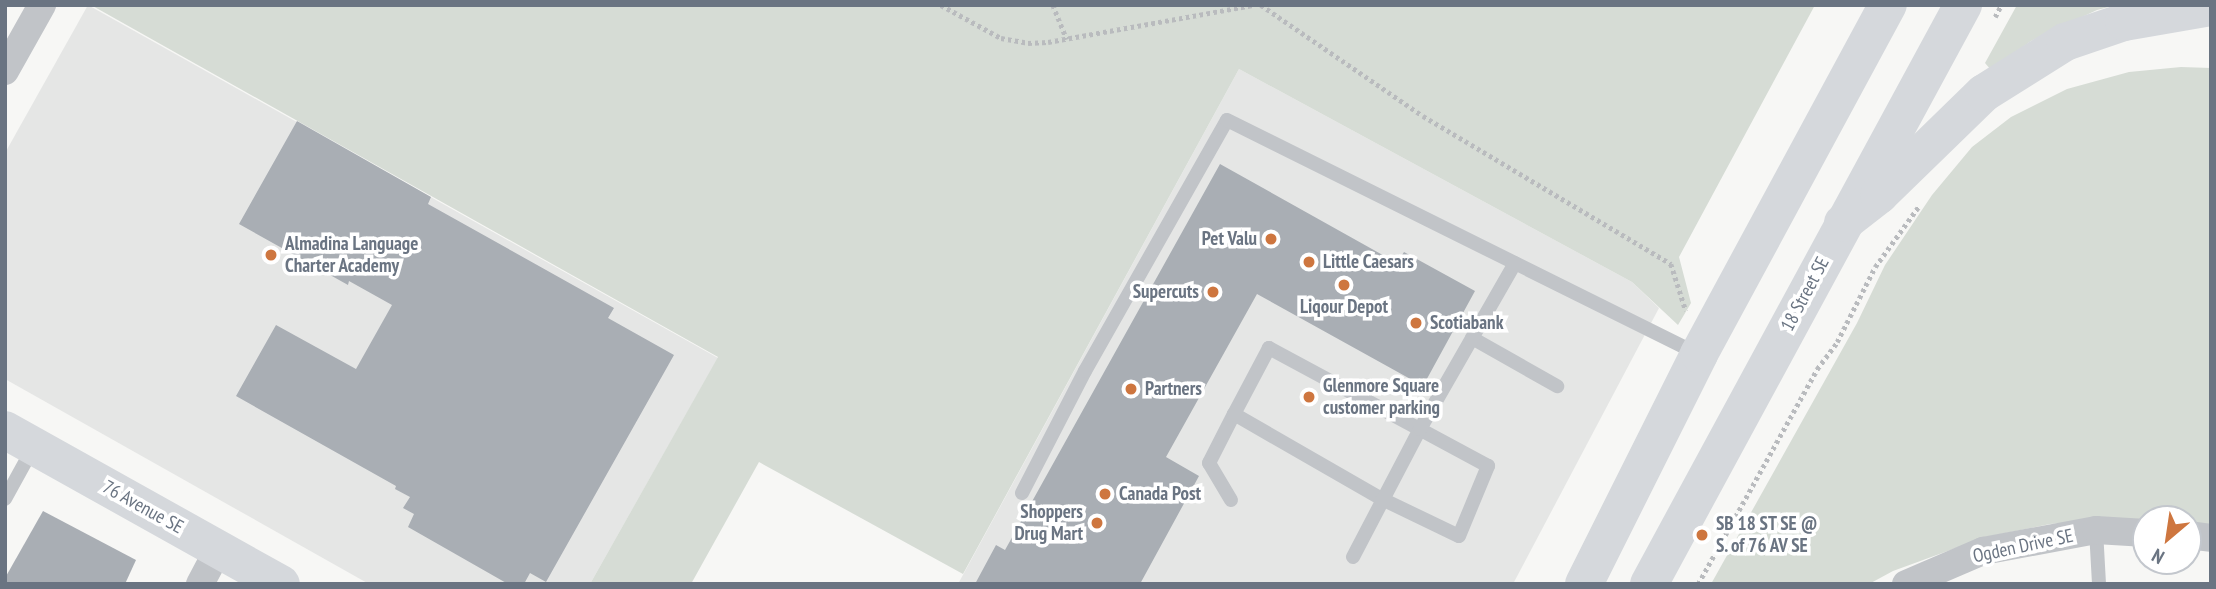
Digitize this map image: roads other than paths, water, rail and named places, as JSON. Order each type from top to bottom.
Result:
[{"type":"main road","points":[[1584,584],[1699,355],[1888,5]]},
{"type":"main road","name":"18 Street SE","points":[[1649,584],[1963,5]]},
{"type":"main road","points":[[1843,223],[1879,195],[1984,93],[2065,42],[2124,22],[2211,7]]},
{"type":"main road","name":"76 Avenue SE","points":[[20,438],[281,584]]},
{"type":"street","points":[[5,71],[42,5]]},
{"type":"street","name":"Ogden Drive SE","points":[[1906,584],[1983,551],[2096,530],[2132,532]]},
{"type":"street","points":[[200,584],[219,549]]},
{"type":"lane","points":[[1022,494],[1085,371],[1227,120],[1699,355]]},
{"type":"lane","points":[[1353,557],[1420,429],[1515,263]]},
{"type":"lane","points":[[1472,338],[1557,386]]},
{"type":"lane","points":[[1231,500],[1209,463],[1234,414],[1269,348],[1488,466],[1459,536],[1382,499],[1234,414]]},
{"type":"lane","points":[[5,499],[20,438]]},
{"type":"lane","points":[[2096,530],[2099,584]]},
{"type":"place","name":"Pet Valu","points":[[1271,239]]},
{"type":"place","name":"Almadina Language Charter Academy","points":[[271,255]]},
{"type":"place","name":"Little Caesars","points":[[1309,262]]},
{"type":"place","name":"Liqour Depot","points":[[1344,285]]},
{"type":"place","name":"Supercuts","points":[[1213,292]]},
{"type":"place","name":"Scotiabank","points":[[1416,323]]},
{"type":"place","name":"Partners","points":[[1131,389]]},
{"type":"place","name":"Glenmore Square customer parking","points":[[1309,397]]},
{"type":"place","name":"Canada Post","points":[[1105,494]]},
{"type":"place","name":"Shoppers Drug Mart","points":[[1097,523]]},
{"type":"place","name":"SB 18 ST SE @ S. of 76 AV SE","points":[[1702,535]]}]
